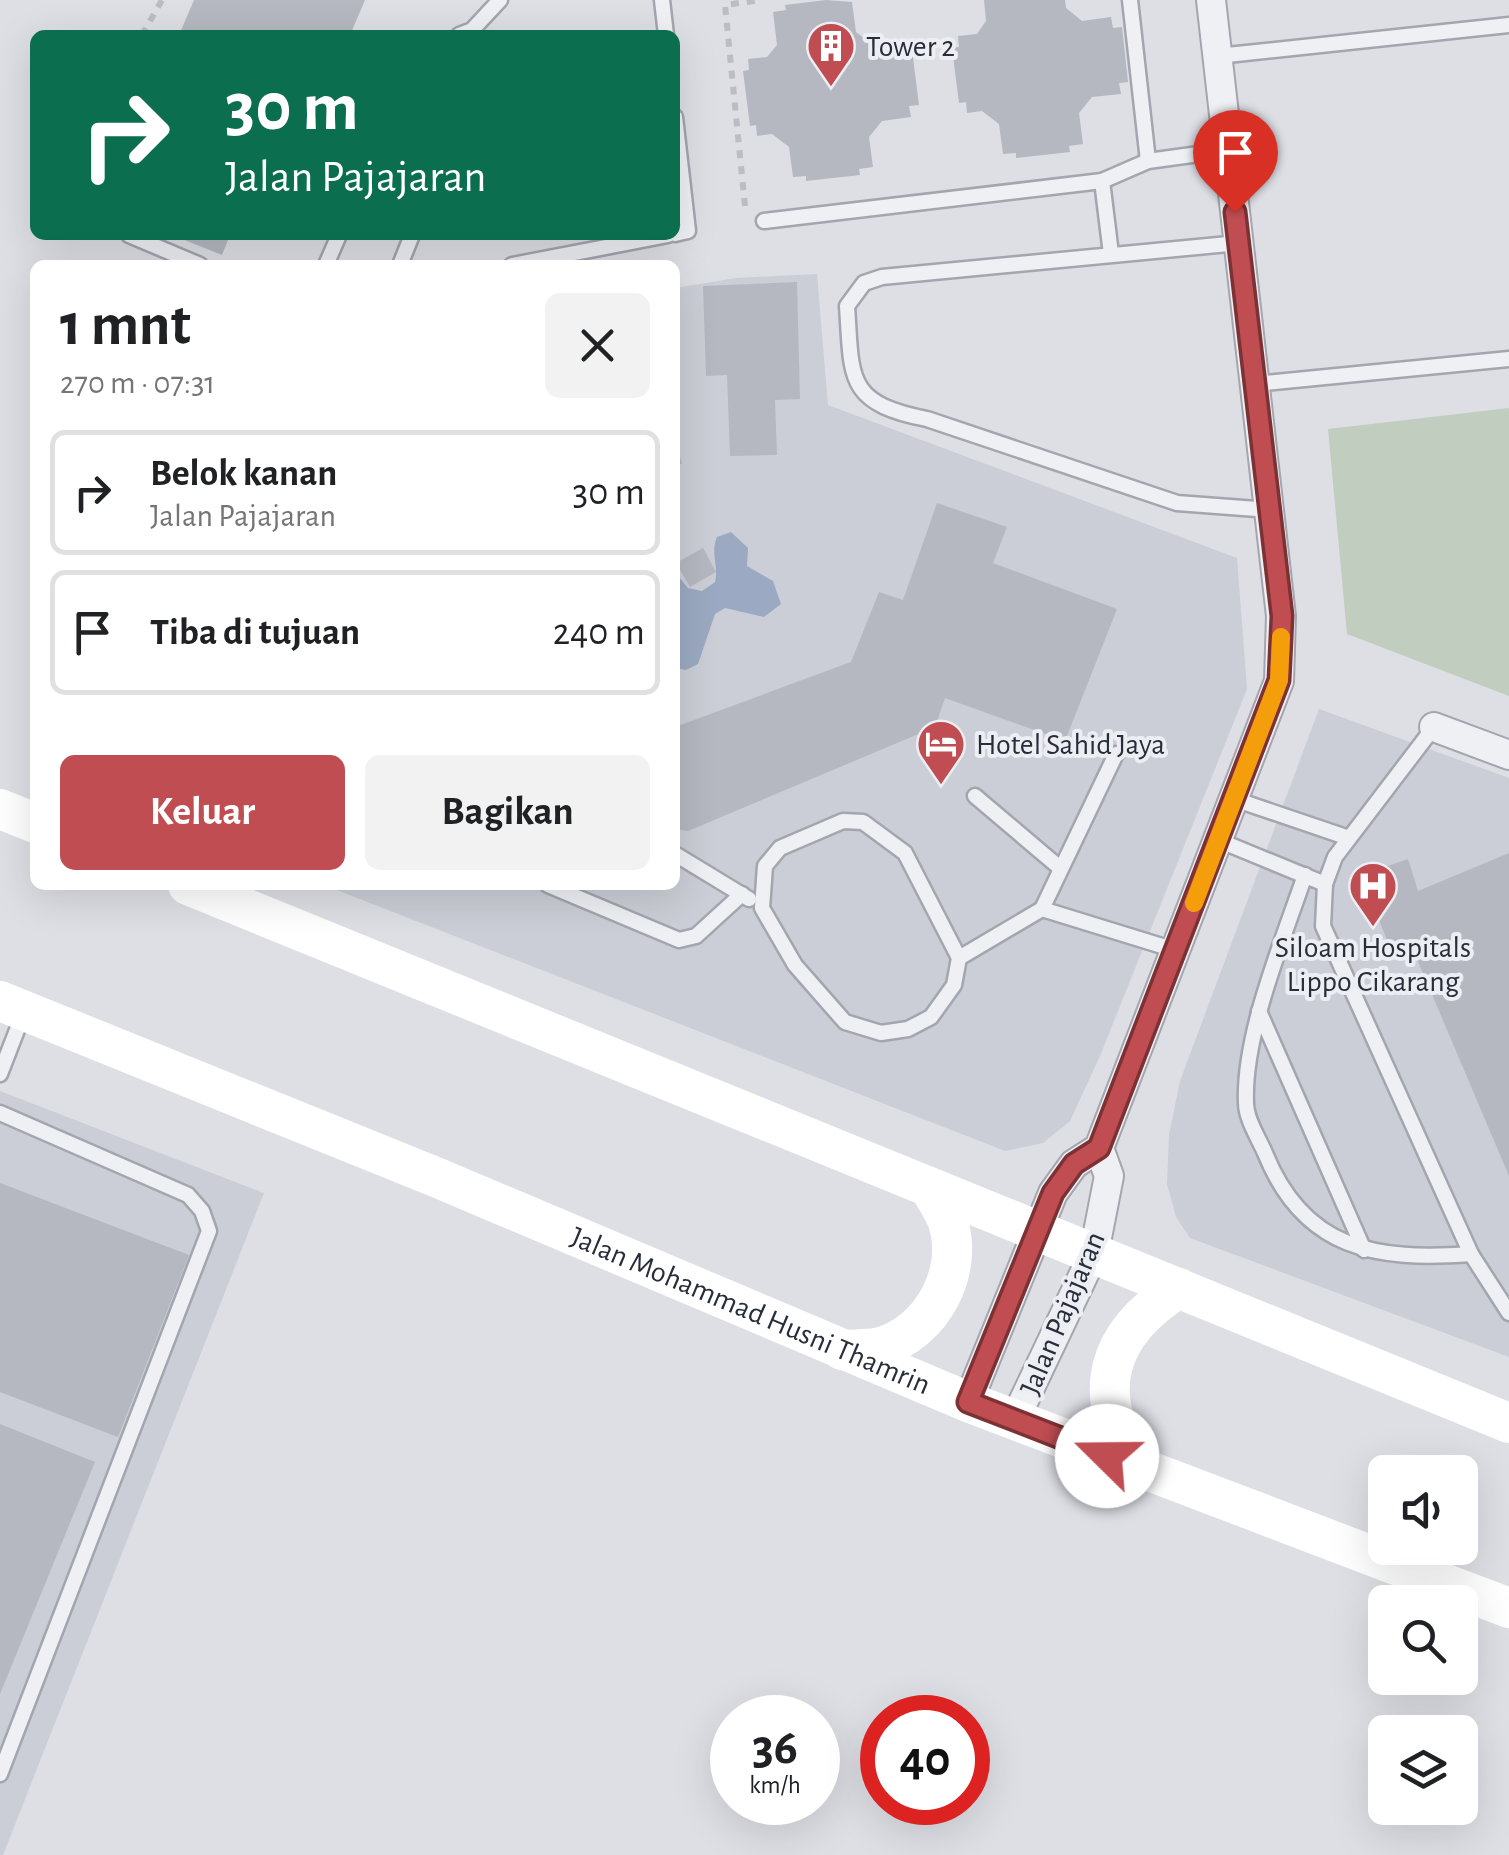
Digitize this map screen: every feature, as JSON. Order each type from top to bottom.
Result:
[{"type":"street","name":"Jalan Pajajaran","points":[[968,1402],[1036,1227],[1074,1164],[1099,1148],[1279,680],[1282,616],[1211,0]]},
{"type":"street","points":[[1434,727],[1509,755]]},
{"type":"street","points":[[0,809],[30,822]]},
{"type":"street","points":[[213,890],[1509,1423]]},
{"type":"street","name":"Jalan Mohammad Husni Thamrin","points":[[12,1006],[438,1178],[968,1402],[1509,1608]]},
{"type":"street","name":"Jalan Pajajaran","points":[[1015,1419],[1094,1253],[1108,1176],[1099,1148]]},
{"type":"street","points":[[841,1350],[881,1347],[916,1328],[941,1298],[953,1260],[948,1222],[929,1187]]},
{"type":"street","points":[[1137,1468],[1118,1438],[1109,1404],[1111,1368],[1125,1334],[1136,1320],[1179,1288]]},
{"type":"lane","points":[[471,30],[500,0]]},
{"type":"lane","points":[[662,0],[665,30]]},
{"type":"lane","points":[[1130,0],[1148,161]]},
{"type":"lane","points":[[1218,56],[1509,25]]},
{"type":"lane","points":[[764,221],[1102,180],[1148,161],[1228,150]]},
{"type":"lane","points":[[680,161],[688,231],[680,232]]},
{"type":"lane","points":[[1102,180],[1111,254]]},
{"type":"lane","points":[[141,240],[188,260]]},
{"type":"lane","points":[[538,260],[641,240]]},
{"type":"lane","points":[[1239,243],[882,277],[864,284],[847,306],[852,378],[864,395],[893,413],[927,419],[1177,503],[1270,510]]},
{"type":"lane","points":[[1255,384],[1509,359]]},
{"type":"lane","points":[[1434,727],[1349,838],[1324,884],[1323,926],[1471,1254],[1509,1313]]},
{"type":"lane","points":[[959,958],[1042,910],[1116,754]]},
{"type":"lane","points":[[975,796],[1060,868]]},
{"type":"lane","points":[[1234,799],[1349,838]]},
{"type":"lane","points":[[680,857],[762,908],[796,965],[846,1022],[882,1033],[908,1029],[931,1017],[954,985],[959,958],[905,853],[863,822],[843,821],[780,848],[765,866],[762,908]]},
{"type":"lane","points":[[1218,840],[1324,884]]},
{"type":"lane","points":[[1304,875],[1259,1010],[1245,1106],[1280,1192],[1322,1229],[1364,1250],[1406,1258],[1471,1254]]},
{"type":"lane","points":[[560,890],[679,940],[696,936],[742,894]]},
{"type":"lane","points":[[1042,910],[1175,950]]},
{"type":"lane","points":[[0,1074],[12,1006]]},
{"type":"lane","points":[[1259,1010],[1364,1250]]},
{"type":"lane","points":[[0,1113],[188,1194],[202,1211],[209,1231],[0,1774]]},
{"type":"path","points":[[145,30],[162,0]]},
{"type":"path","points":[[761,0],[725,4],[744,202],[754,219],[764,221]]},
{"type":"shaded area","name":"Hotel Sahid Jaya","points":[[817,274],[828,405],[1237,558],[1247,689],[1100,1056],[1070,1121],[1043,1143],[1005,1151],[337,890],[680,890],[680,287],[736,278]]},
{"type":"shaded area","name":"Siloam Hospitals Lippo Cikarang","points":[[1319,709],[1509,778],[1509,1357],[1190,1238],[1176,1217],[1167,1184],[1169,1135],[1180,1081]]},
{"type":"shaded area","points":[[0,1091],[264,1193],[3,1855],[0,1855]]},
{"type":"green space","points":[[1509,408],[1509,696],[1347,634],[1328,429]]},
{"type":"water","points":[[731,532],[748,548],[747,566],[773,581],[781,604],[764,617],[725,608],[715,614],[698,664],[680,669],[680,578],[688,588],[702,591],[715,582],[717,537]]},
{"type":"building","points":[[194,0],[365,0],[352,30],[181,30]]},
{"type":"building","name":"Tower 2","points":[[826,0],[852,2],[856,32],[872,44],[902,40],[903,51],[912,50],[919,105],[909,106],[911,117],[882,121],[869,137],[873,167],[859,169],[860,175],[806,181],[806,176],[793,177],[789,147],[772,134],[757,136],[756,125],[750,126],[743,71],[749,70],[748,59],[767,57],[777,45],[773,12],[786,10],[785,5]]},
{"type":"building","points":[[984,0],[1065,0],[1066,8],[1082,21],[1111,17],[1113,28],[1122,27],[1128,82],[1119,83],[1121,94],[1092,97],[1079,113],[1083,144],[1069,146],[1070,152],[1016,158],[1016,153],[1003,154],[999,124],[982,111],[967,113],[966,102],[959,103],[952,48],[959,47],[958,36],[977,34],[986,21]]},
{"type":"building","points":[[184,240],[228,240],[222,255]]},
{"type":"building","points":[[797,282],[800,399],[775,400],[777,455],[730,456],[727,375],[706,376],[703,286]]},
{"type":"building","points":[[937,503],[1007,527],[993,563],[1117,609],[1065,741],[945,698],[935,727],[688,831],[680,830],[680,725],[851,662],[879,592],[903,600]]},
{"type":"building","points":[[703,548],[716,572],[690,587],[680,570],[680,561]]},
{"type":"building","points":[[1509,853],[1509,1176],[1414,952],[1395,960],[1373,905],[1376,870],[1408,859],[1418,891]]},
{"type":"building","points":[[0,1183],[189,1255],[118,1437],[0,1392]]},
{"type":"building","points":[[0,1424],[95,1462],[0,1694]]},
{"type":"slow traffic","points":[[1194,903],[1279,680],[1281,637]]},
{"type":"place","name":"Tower 2","points":[[831,88]]},
{"type":"place","name":"Hotel Sahid Jaya","points":[[941,786]]},
{"type":"place","name":"Siloam Hospitals Lippo Cikarang","points":[[1373,928]]},
{"type":"route","points":[[1107,1456],[968,1402],[1053,1193],[1074,1164],[1099,1148],[1279,680],[1282,616],[1235,212]]}]
